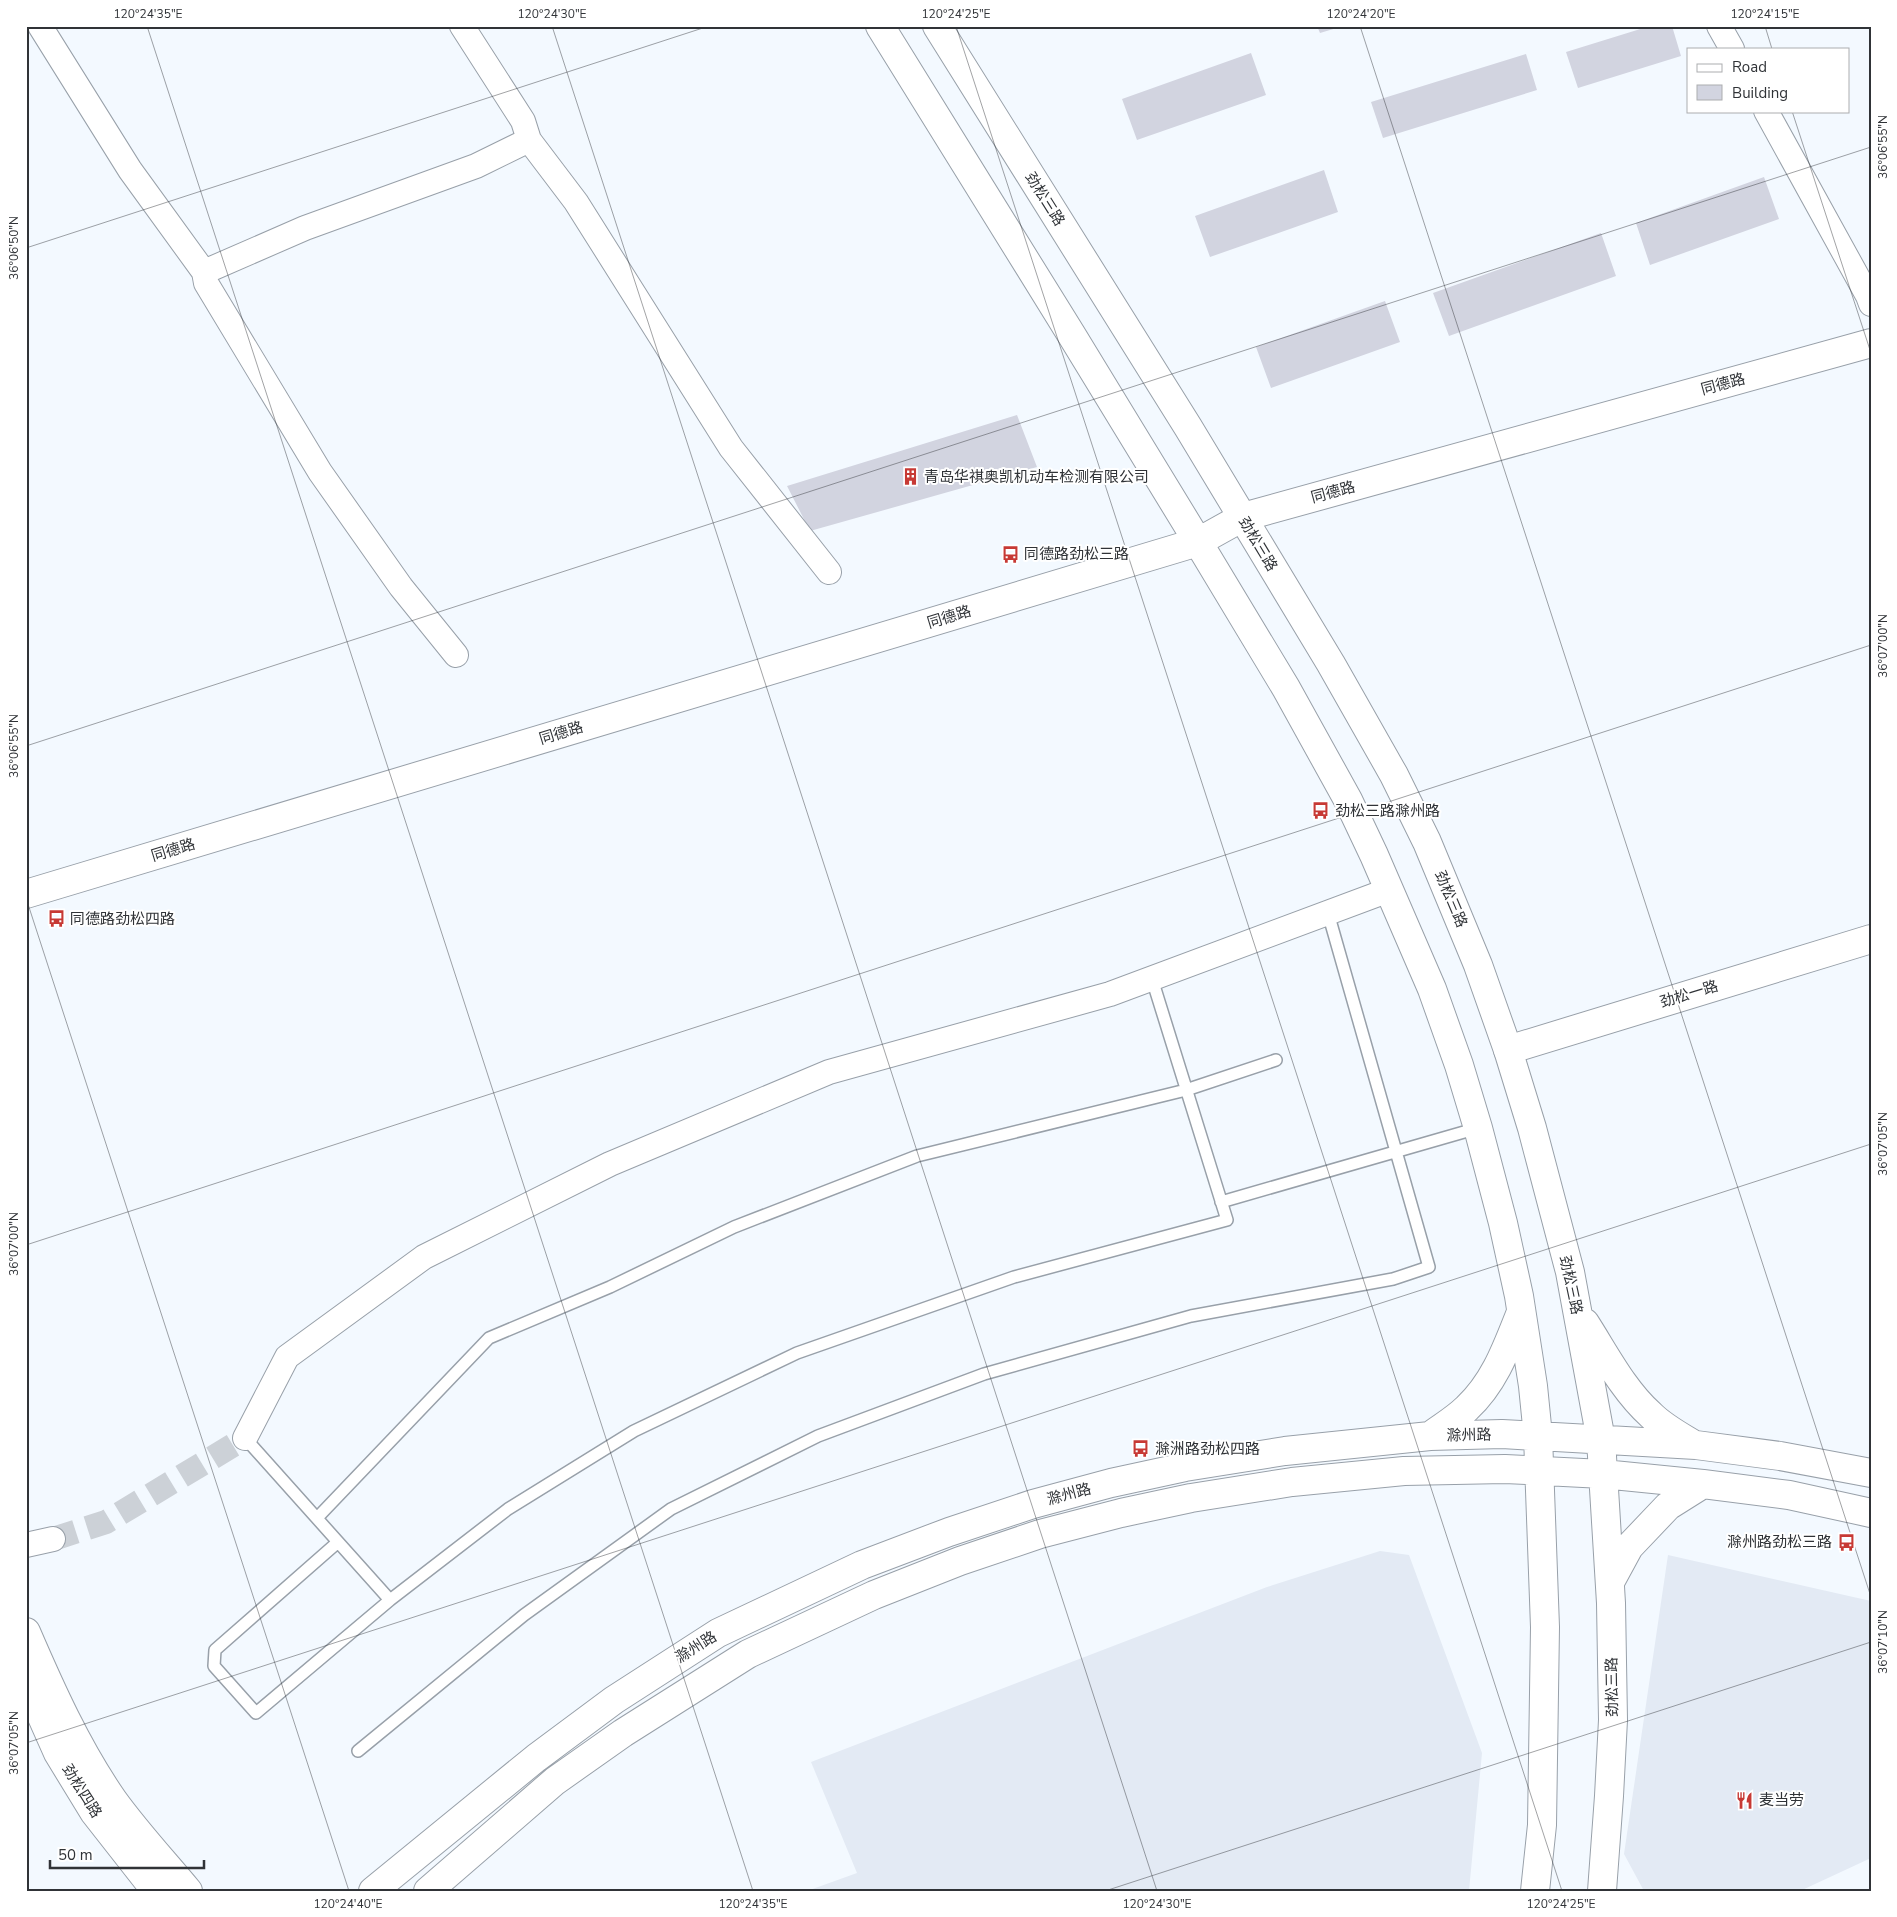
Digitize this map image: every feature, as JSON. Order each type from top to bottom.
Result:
[{"type":"main road","points":[[880,26],[1076,342],[1286,688],[1348,800],[1432,989],[1459,1065],[1503,1223],[1521,1310],[1533,1386],[1538,1436],[1545,1627],[1545,1739],[1542,1825],[1535,1891]]},
{"type":"main road","name":"劲松三路","points":[[937,26],[1332,664],[1394,775],[1427,842],[1456,910],[1508,1050],[1570,1272],[1601,1440],[1610,1582],[1613,1720],[1610,1796],[1602,1891]]},
{"type":"main road","name":"同德路","points":[[26,894],[1198,542],[1242,517],[1871,343]]},
{"type":"main road","name":"劲松一路","points":[[1508,1050],[1871,939]]},
{"type":"main road","points":[[1577,1309],[1627,1390],[1650,1414],[1666,1427],[1696,1445]]},
{"type":"main road","points":[[1430,1436],[1466,1409],[1482,1392],[1502,1360],[1521,1310]]},
{"type":"main road","name":"滁州路","points":[[373,1891],[536,1758],[614,1700],[718,1633],[862,1565],[1024,1507],[1111,1483],[1185,1468],[1285,1451],[1430,1436],[1502,1434],[1696,1445],[1780,1456],[1871,1473]]},
{"type":"main road","name":"滁州路","points":[[428,1891],[555,1781],[623,1733],[748,1654],[874,1595],[960,1561],[1040,1534],[1122,1512],[1191,1498],[1283,1483],[1404,1471],[1505,1468],[1603,1474],[1704,1484],[1789,1495],[1871,1513]]},
{"type":"main road","points":[[1610,1582],[1629,1547],[1661,1513],[1668,1506],[1704,1484]]},
{"type":"main road","points":[[26,1632],[77,1741],[98,1775],[114,1800],[188,1891]]},
{"type":"main road","name":"劲松四路","points":[[26,1681],[58,1753],[94,1812],[156,1891]]},
{"type":"street","points":[[40,26],[130,170],[204,272],[206,283],[320,472],[402,587],[456,655]]},
{"type":"street","points":[[462,26],[523,121],[529,140],[576,202],[731,448],[829,572]]},
{"type":"street","points":[[1719,26],[1731,48]]},
{"type":"street","points":[[1767,112],[1871,304]]},
{"type":"street","points":[[204,272],[305,228],[476,166],[529,140]]},
{"type":"street","points":[[244,1438],[287,1357],[424,1257],[610,1164],[829,1072],[1110,994],[1389,890]]},
{"type":"street","points":[[26,1545],[53,1539]]},
{"type":"lane","points":[[358,1751],[524,1615],[671,1509],[818,1436],[984,1374],[1191,1316],[1393,1280],[1429,1267],[1328,912]]},
{"type":"lane","points":[[338,1542],[215,1650],[214,1666],[256,1713],[390,1600],[508,1509],[634,1431],[796,1353],[1014,1277],[1227,1220],[1152,979]]},
{"type":"lane","points":[[317,1518],[489,1338],[610,1287],[734,1226],[917,1156],[1186,1090],[1276,1060]]},
{"type":"lane","points":[[1221,1202],[1478,1128]]},
{"type":"lane","points":[[244,1438],[390,1600]]},
{"type":"shaded area","points":[[1380,1551],[1409,1555],[1482,1753],[1469,1891],[807,1891],[857,1873],[811,1762],[1267,1587]]},
{"type":"shaded area","points":[[1668,1555],[1871,1601],[1871,1858],[1800,1891],[1644,1891],[1624,1854]]},
{"type":"building","points":[[1317,26],[1340,26],[1340,27],[1320,33]]},
{"type":"building","points":[[1650,26],[1672,26],[1681,56],[1578,88],[1566,52]]},
{"type":"building","points":[[1251,53],[1266,95],[1137,140],[1122,99]]},
{"type":"building","points":[[1526,54],[1537,90],[1383,138],[1371,102]]},
{"type":"building","points":[[1324,170],[1338,212],[1210,257],[1195,216]]},
{"type":"building","points":[[1764,177],[1779,219],[1650,265],[1636,223]]},
{"type":"building","points":[[1601,233],[1616,276],[1449,336],[1433,293]]},
{"type":"building","points":[[1385,301],[1400,342],[1271,388],[1256,347]]},
{"type":"building","name":"青岛华祺奥凯机动车检测有限公司","points":[[1017,415],[1037,467],[810,531],[787,486]]},
{"type":"tunnel","points":[[53,1539],[106,1522],[245,1438]]},
{"type":"place","name":"青岛华祺奥凯机动车检测有限公司","points":[[910,477]]},
{"type":"place","name":"同德路劲松三路","points":[[1010,554]]},
{"type":"place","name":"劲松三路滁州路","points":[[1321,811]]},
{"type":"place","name":"同德路劲松四路","points":[[56,919]]},
{"type":"place","name":"滁洲路劲松四路","points":[[1141,1449]]},
{"type":"place","name":"滁州路劲松三路","points":[[1846,1542]]},
{"type":"place","name":"麦当劳","points":[[1745,1800]]}]
